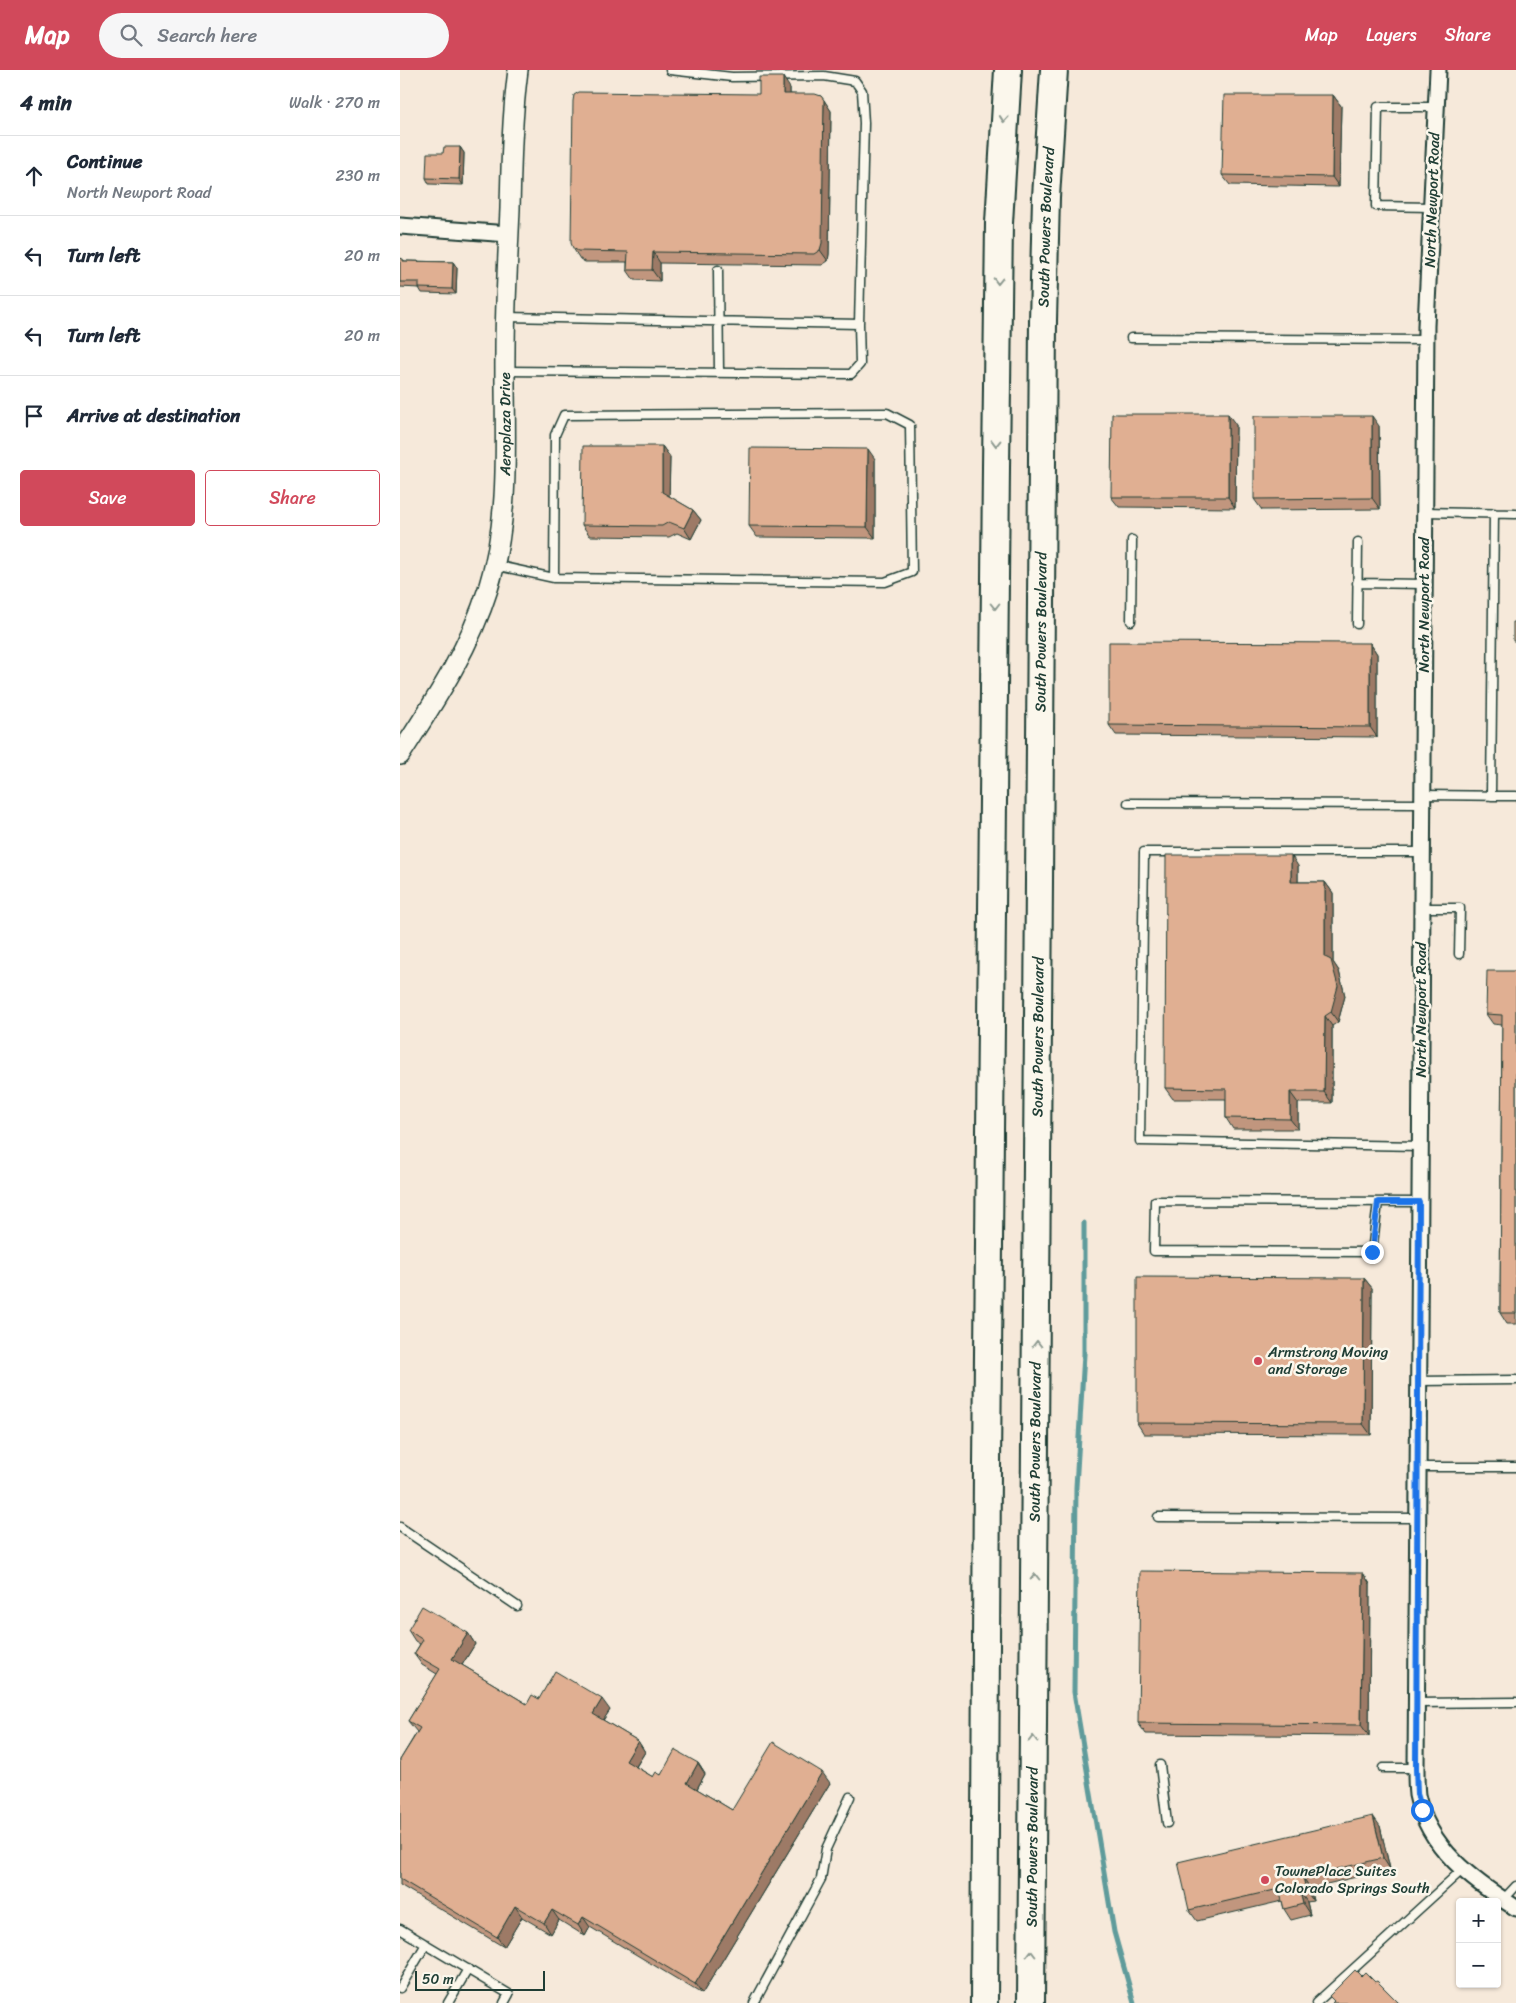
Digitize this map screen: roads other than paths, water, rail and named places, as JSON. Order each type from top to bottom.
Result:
[{"type":"highway","points":[[984,2003],[999,223],[1008,70]]},
{"type":"highway","name":"South Powers Boulevard","points":[[1031,2003],[1043,330],[1046,197],[1054,70]]},
{"type":"street","name":"Aeroplaza Drive","points":[[400,755],[446,683],[465,648],[480,612],[494,566],[500,534],[505,493],[506,317],[512,135],[518,70]]},
{"type":"street","name":"North Newport Road","points":[[1438,70],[1426,340],[1417,1467],[1417,1794],[1431,1831],[1462,1870],[1484,1888],[1516,1908]]},
{"type":"street","points":[[400,226],[509,234]]},
{"type":"lane","points":[[505,371],[851,374],[860,364],[859,324],[864,123],[862,91],[855,80],[824,76],[732,77],[670,70]]},
{"type":"lane","points":[[1431,208],[1376,206],[1378,107],[1436,107]]},
{"type":"lane","points":[[718,270],[719,373]]},
{"type":"lane","points":[[506,317],[859,324]]},
{"type":"lane","points":[[1131,338],[1426,340]]},
{"type":"lane","points":[[494,566],[554,578],[885,582],[912,572],[910,425],[887,412],[564,415],[555,435],[554,578]]},
{"type":"lane","points":[[1425,512],[1516,514]]},
{"type":"lane","points":[[1491,796],[1494,513]]},
{"type":"lane","points":[[1131,621],[1132,540]]},
{"type":"lane","points":[[1357,624],[1358,542]]},
{"type":"lane","points":[[1357,583],[1424,584]]},
{"type":"lane","points":[[1128,803],[1423,800],[1516,796]]},
{"type":"lane","points":[[1420,1146],[1140,1141],[1144,852],[1422,852]]},
{"type":"lane","points":[[1422,908],[1460,908],[1459,954]]},
{"type":"lane","points":[[1378,1202],[1372,1252],[1154,1251],[1155,1201],[1419,1202]]},
{"type":"lane","points":[[1418,1381],[1516,1380]]},
{"type":"lane","points":[[1417,1467],[1516,1467]]},
{"type":"lane","points":[[1158,1518],[1417,1518]]},
{"type":"lane","points":[[400,1528],[517,1606]]},
{"type":"lane","points":[[1416,1703],[1516,1702]]},
{"type":"lane","points":[[1160,1765],[1167,1823]]},
{"type":"lane","points":[[1383,1768],[1416,1768]]},
{"type":"lane","points":[[754,2003],[821,1879],[826,1849],[850,1797]]},
{"type":"lane","points":[[1316,2003],[1462,1870]]},
{"type":"lane","points":[[1503,1900],[1516,1886]]},
{"type":"lane","points":[[400,1929],[509,1994],[504,2003]]},
{"type":"lane","points":[[400,1988],[426,1944]]},
{"type":"lane","points":[[448,2003],[468,1969]]},
{"type":"waterway","points":[[1084,1223],[1084,1354],[1076,1487],[1074,1692],[1114,1932],[1134,2003]]},
{"type":"place","name":"Armstrong Moving and Storage","points":[[1258,1361]]},
{"type":"place","name":"TownePlace Suites Colorado Springs South","points":[[1265,1880]]}]
